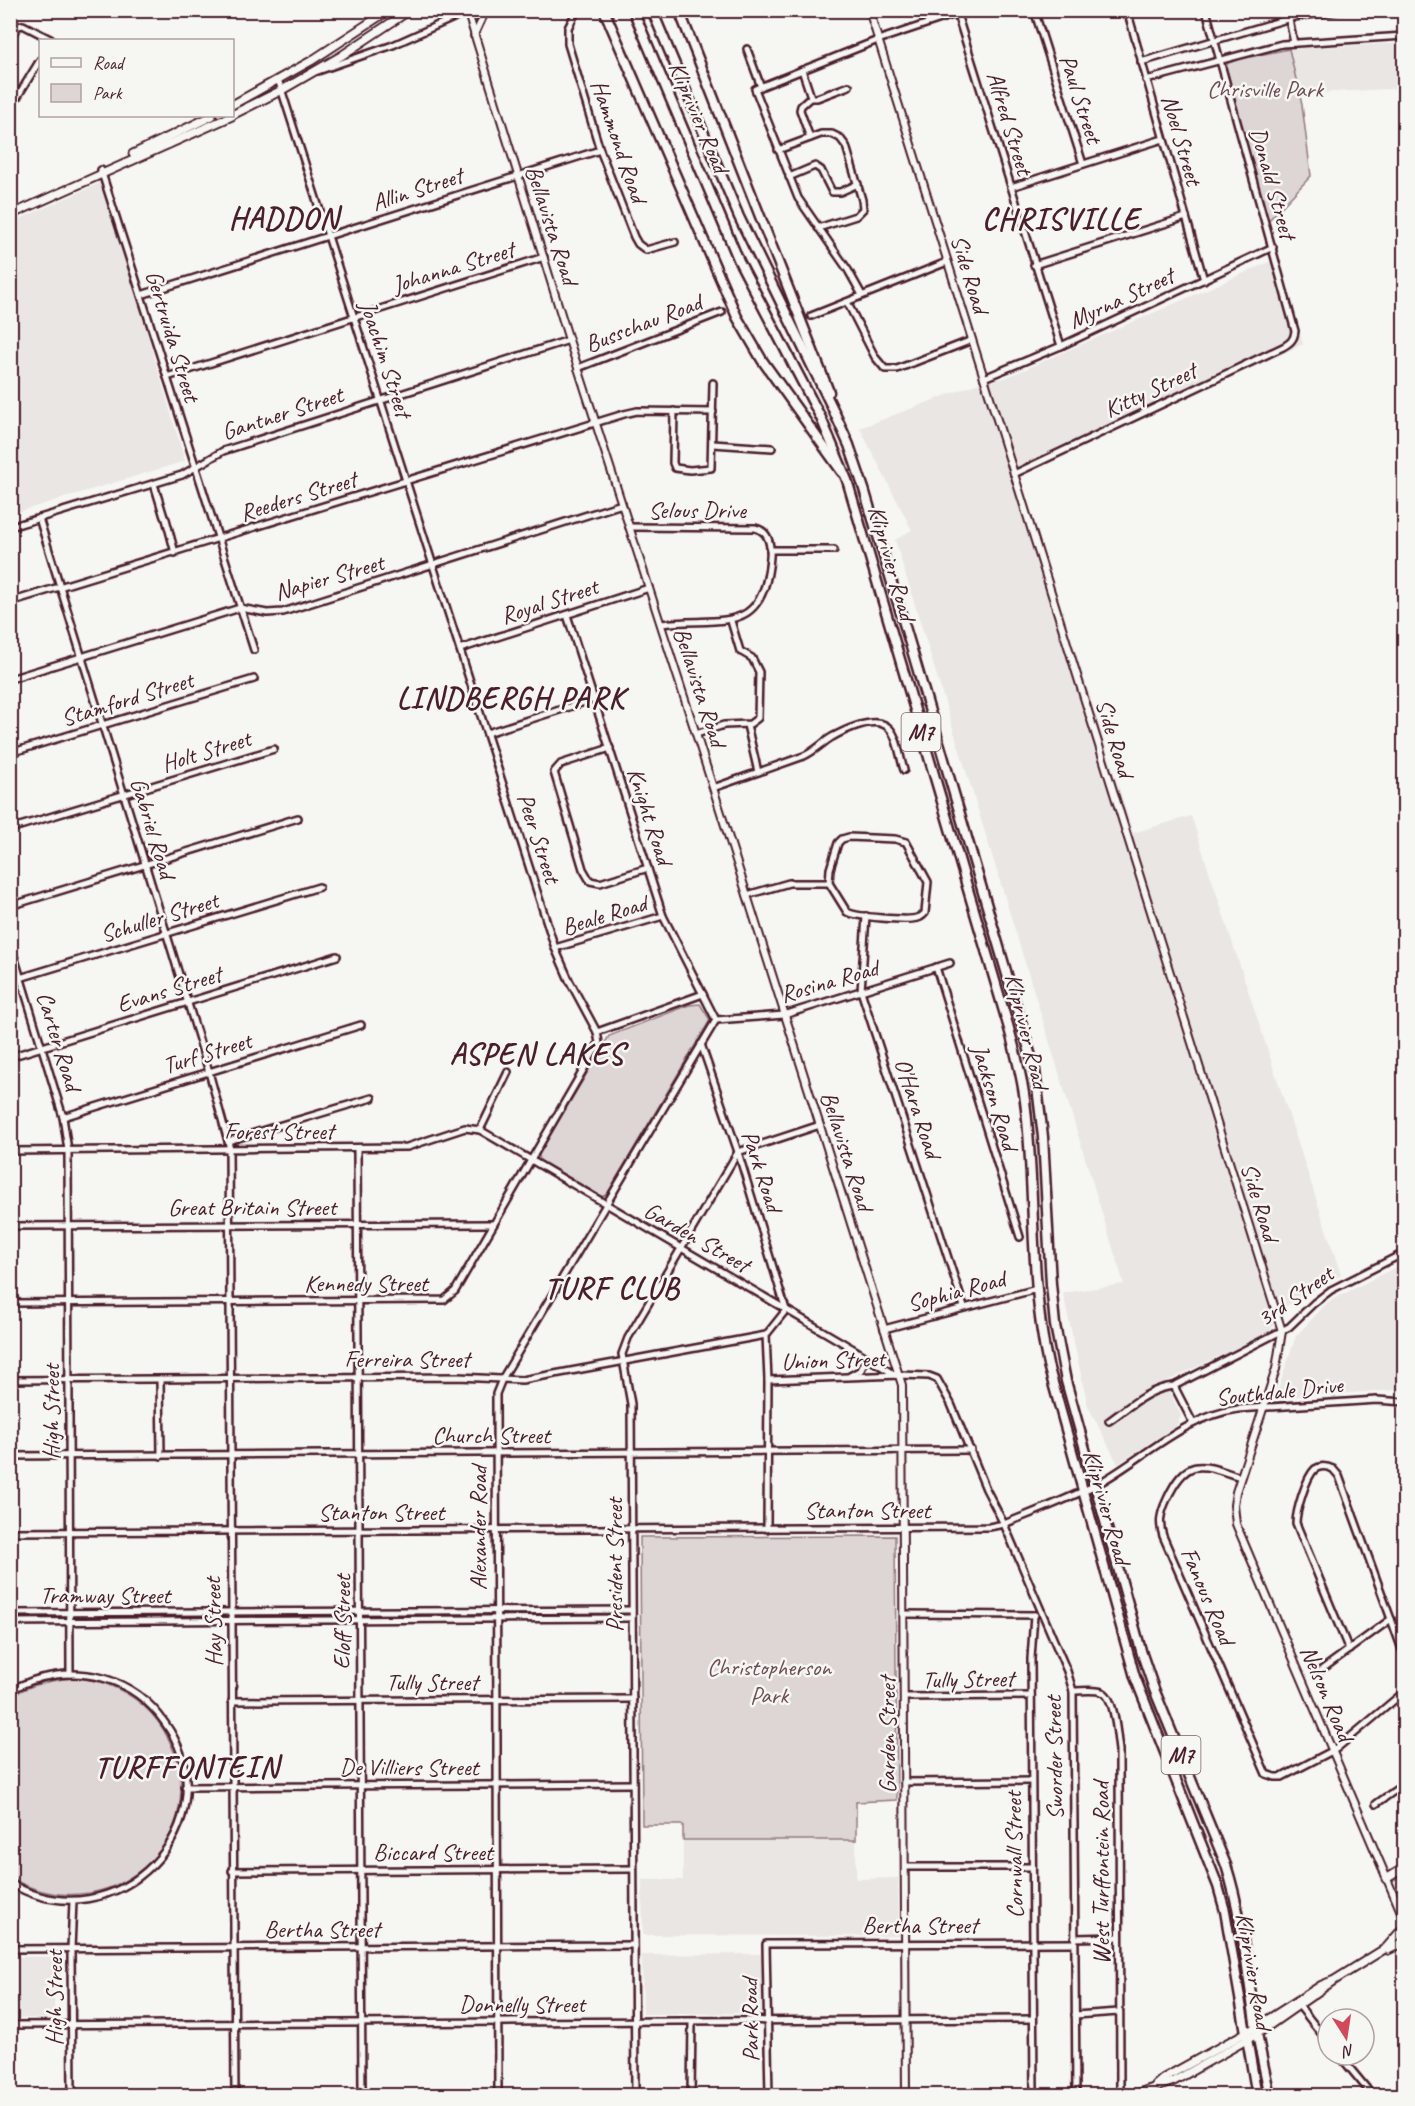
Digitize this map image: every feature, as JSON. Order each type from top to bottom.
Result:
[{"type":"main road","points":[[234,104],[311,61],[389,10]]},
{"type":"main road","points":[[234,114],[282,90],[358,46],[410,10]]},
{"type":"main road","points":[[604,10],[737,317],[762,360],[847,480]]},
{"type":"main road","name":"Kliprivier Road","points":[[633,10],[739,261],[822,418],[847,480],[1008,1025],[1022,1081],[1028,1132],[1037,1289],[1041,1330],[1048,1365],[1135,1677],[1218,1886],[1230,1940],[1257,2096]]},
{"type":"main road","name":"Kliprivier Road","points":[[652,10],[752,248],[832,407],[864,489],[1010,980],[1035,1070],[1043,1137],[1055,1325],[1066,1381],[1094,1486],[1150,1676],[1226,1865],[1239,1908],[1257,2031],[1270,2096]]},
{"type":"main road","points":[[679,10],[775,259],[828,387],[832,407]]},
{"type":"main road","points":[[102,172],[210,117]]},
{"type":"main road","points":[[10,213],[227,117]]},
{"type":"main road","points":[[1386,1879],[1404,1868]]},
{"type":"main road","points":[[1130,2096],[1174,2081],[1257,2031],[1322,1984],[1333,1981],[1392,1944],[1404,1927]]},
{"type":"main road","points":[[1376,1955],[1404,1942]]},
{"type":"street","points":[[474,36],[486,10]]},
{"type":"street","name":"Hammond Road","points":[[577,10],[568,28],[567,40],[600,150],[638,244],[646,250],[651,250],[675,242]]},
{"type":"street","name":"Side Road","points":[[869,10],[1282,1331],[1276,1369],[1240,1477]]},
{"type":"street","points":[[758,88],[878,40],[968,10]]},
{"type":"street","name":"Paul Street","points":[[1034,10],[1083,164]]},
{"type":"street","name":"Noel Street","points":[[1127,10],[1204,280]]},
{"type":"street","name":"Donald Street","points":[[1206,10],[1295,331]]},
{"type":"street","points":[[1287,10],[1294,43]]},
{"type":"street","points":[[1141,62],[1311,13],[1342,10]]},
{"type":"street","points":[[310,74],[375,51],[467,11]]},
{"type":"street","name":"Bellavista Road","points":[[467,11],[569,340],[650,588],[898,1375]]},
{"type":"street","name":"Alfred Street","points":[[957,14],[1061,346]]},
{"type":"street","points":[[10,39],[13,30],[21,25],[50,39]]},
{"type":"street","points":[[1146,80],[1282,44],[1404,36]]},
{"type":"street","points":[[747,49],[778,150],[801,205],[848,270],[862,295]]},
{"type":"street","points":[[10,110],[39,62]]},
{"type":"street","points":[[802,70],[811,98]]},
{"type":"street","name":"Joachim Street","points":[[278,79],[460,649]]},
{"type":"street","points":[[810,138],[800,108],[811,98],[817,98],[849,86]]},
{"type":"street","points":[[778,150],[826,134],[840,138],[846,146],[863,205],[856,216],[818,228]]},
{"type":"street","points":[[1011,187],[1163,139]]},
{"type":"street","name":"Allin Street","points":[[141,295],[600,150]]},
{"type":"street","points":[[789,177],[815,166],[821,170],[832,192],[858,184]]},
{"type":"street","name":"Gertruida Street","points":[[102,172],[254,650]]},
{"type":"street","points":[[1034,265],[1186,217]]},
{"type":"street","name":"Myrna Street","points":[[984,378],[1061,346],[1272,247]]},
{"type":"street","name":"Johanna Street","points":[[167,377],[544,257]]},
{"type":"street","points":[[811,316],[947,262]]},
{"type":"street","points":[[847,302],[875,357],[885,369],[897,369],[972,340]]},
{"type":"street","name":"Busschau Road","points":[[578,368],[722,312]]},
{"type":"street","name":"Kitty Street","points":[[1014,474],[1283,347],[1293,340],[1295,331]]},
{"type":"street","name":"Gantner Street","points":[[10,527],[182,475],[223,451],[569,340]]},
{"type":"street","points":[[674,411],[673,463],[675,468],[690,470],[711,468],[713,383]]},
{"type":"street","name":"Reeders Street","points":[[10,603],[632,412],[712,411]]},
{"type":"street","points":[[713,444],[771,448]]},
{"type":"street","points":[[154,484],[175,553]]},
{"type":"street","name":"Napier Street","points":[[10,679],[240,608],[267,613],[283,612],[622,504]]},
{"type":"street","name":"Gabriel Road","points":[[39,518],[209,1072],[229,1149]]},
{"type":"street","name":"Selous Drive","points":[[629,527],[755,528],[765,532],[769,540],[771,550],[769,574],[764,594],[754,608],[731,621],[661,624]]},
{"type":"street","points":[[771,550],[834,550]]},
{"type":"street","name":"Royal Street","points":[[460,649],[650,588]]},
{"type":"street","name":"Knight Road","points":[[567,615],[663,916],[716,1020]]},
{"type":"street","points":[[696,734],[724,725],[747,725],[758,718],[759,672],[752,658],[740,651],[731,621]]},
{"type":"street","name":"Peer Street","points":[[460,649],[555,948],[597,1032]]},
{"type":"street","name":"Stamford Street","points":[[10,753],[254,679]]},
{"type":"street","points":[[487,733],[594,699]]},
{"type":"street","points":[[713,788],[804,756],[833,737],[872,723],[881,723],[890,729],[904,770]]},
{"type":"street","points":[[747,725],[758,772]]},
{"type":"street","name":"Holt Street","points":[[10,830],[274,748]]},
{"type":"street","points":[[610,748],[561,764],[554,772],[583,869],[590,881],[600,883],[648,868]]},
{"type":"street","points":[[10,906],[298,818]]},
{"type":"street","points":[[857,837],[895,839],[906,842],[928,882],[925,913],[912,919],[866,916],[847,912],[829,883],[837,846],[842,839],[857,837]]},
{"type":"street","points":[[747,895],[789,883],[829,883]]},
{"type":"street","name":"Schuller Street","points":[[10,981],[319,887]]},
{"type":"street","name":"Beale Road","points":[[555,948],[663,916]]},
{"type":"street","name":"O'Hara Road","points":[[866,916],[861,992],[964,1307]]},
{"type":"street","name":"Carter Road","points":[[10,943],[63,1117],[68,1150]]},
{"type":"street","name":"Evans Street","points":[[10,1057],[337,956]]},
{"type":"street","name":"Rosina Road","points":[[716,1020],[784,1014],[950,963]]},
{"type":"street","name":"Jackson Road","points":[[936,967],[1020,1237]]},
{"type":"street","points":[[597,1032],[703,994]]},
{"type":"street","name":"Alexander Road","points":[[498,2096],[495,1403],[502,1379],[716,1020]]},
{"type":"street","name":"Turf Street","points":[[63,1117],[361,1025]]},
{"type":"street","name":"Kennedy Street","points":[[10,1303],[438,1301],[447,1298],[455,1291],[598,1047],[597,1032]]},
{"type":"street","name":"Park Road","points":[[701,1044],[738,1152],[786,1310]]},
{"type":"street","points":[[480,1130],[508,1072]]},
{"type":"street","points":[[228,1141],[372,1098]]},
{"type":"street","points":[[738,1152],[820,1125]]},
{"type":"street","name":"Forest Street","points":[[10,1151],[407,1147],[465,1128],[480,1130]]},
{"type":"street","name":"Garden Street","points":[[480,1130],[898,1375],[903,1396],[906,2096]]},
{"type":"street","name":"Hay Street","points":[[229,1149],[235,2096]]},
{"type":"street","name":"Eloff Street","points":[[357,1149],[362,2096]]},
{"type":"street","name":"High Street","points":[[68,1150],[70,1674]]},
{"type":"street","name":"President Street","points":[[635,2096],[631,1404],[623,1350],[738,1152]]},
{"type":"street","name":"Great Britain Street","points":[[10,1226],[493,1224]]},
{"type":"street","name":"3rd Street","points":[[1109,1421],[1150,1393],[1174,1386],[1289,1327],[1331,1290],[1404,1252]]},
{"type":"street","name":"Sophia Road","points":[[884,1329],[1037,1289]]},
{"type":"street","points":[[767,1528],[766,1335],[786,1310]]},
{"type":"street","name":"Ferreira Street","points":[[10,1380],[458,1377],[522,1380],[766,1335]]},
{"type":"street","points":[[843,1378],[860,1372],[867,1357]]},
{"type":"street","name":"Union Street","points":[[768,1380],[898,1375]]},
{"type":"street","name":"Sworder Street","points":[[898,1375],[929,1376],[937,1379],[948,1397],[1067,1671],[1073,1691],[1076,2096]]},
{"type":"street","points":[[160,1379],[161,1456]]},
{"type":"street","points":[[1174,1386],[1193,1423]]},
{"type":"street","name":"Southdale Drive","points":[[1004,1524],[1094,1486],[1193,1423],[1217,1412],[1377,1400],[1404,1402]]},
{"type":"street","name":"Church Street","points":[[10,1456],[971,1450]]},
{"type":"street","name":"Fanous Road","points":[[1240,1477],[1204,1466],[1186,1470],[1173,1485],[1161,1513],[1160,1525],[1163,1536],[1266,1774],[1275,1778],[1282,1777],[1332,1752]]},
{"type":"street","points":[[1349,1650],[1296,1524],[1297,1513],[1307,1483],[1314,1470],[1320,1467],[1333,1469],[1339,1476],[1404,1655]]},
{"type":"street","name":"Nelson Road","points":[[1240,1477],[1234,1505],[1238,1531],[1404,1919]]},
{"type":"street","name":"Stanton Street","points":[[10,1532],[984,1528],[1004,1524]]},
{"type":"street","points":[[565,1610],[565,1619]]},
{"type":"street","name":"Tramway Street","points":[[10,1613],[632,1610]]},
{"type":"street","points":[[147,1612],[147,1621]]},
{"type":"street","points":[[294,1612],[294,1621]]},
{"type":"street","points":[[21,1613],[21,1622]]},
{"type":"street","points":[[904,1614],[1034,1615],[1042,1613]]},
{"type":"street","name":"Cornwall Street","points":[[1034,1615],[1031,1659],[1034,2096]]},
{"type":"street","name":"Tramway Street","points":[[10,1622],[632,1618]]},
{"type":"street","points":[[1317,1673],[1391,1619]]},
{"type":"street","points":[[10,1691],[36,1679],[70,1674],[96,1676],[120,1684],[151,1706],[168,1726],[179,1749],[185,1787],[184,1805],[172,1840],[156,1863],[135,1881],[92,1899],[73,1901],[45,1898],[10,1883]]},
{"type":"street","name":"West Turffontein Road","points":[[1073,1691],[1102,1692],[1109,1696],[1113,1708],[1119,1759],[1119,2012],[1122,2096]]},
{"type":"street","points":[[1332,1752],[1404,1692]]},
{"type":"street","name":"Tully Street","points":[[904,1698],[1031,1696]]},
{"type":"street","name":"Tully Street","points":[[232,1701],[633,1699]]},
{"type":"street","points":[[905,1782],[1031,1780]]},
{"type":"street","name":"De Villiers Street","points":[[185,1787],[633,1784]]},
{"type":"street","points":[[1376,1804],[1404,1785]]},
{"type":"street","points":[[905,1867],[1032,1867]]},
{"type":"street","name":"Biccard Street","points":[[232,1871],[633,1869]]},
{"type":"street","name":"High Street","points":[[72,2096],[73,1901]]},
{"type":"street","name":"Bertha Street","points":[[766,1944],[1033,1943],[1119,1937]]},
{"type":"street","name":"Park Road","points":[[766,1944],[769,2096]]},
{"type":"street","name":"Bertha Street","points":[[10,1949],[634,1945]]},
{"type":"street","points":[[1298,2003],[1316,2026]]},
{"type":"street","points":[[1075,2015],[1119,2012]]},
{"type":"street","name":"Donnelly Street","points":[[10,2025],[1033,2019]]},
{"type":"street","points":[[692,2022],[692,2096]]},
{"type":"street","points":[[1349,2067],[1373,2096]]},
{"type":"shaded area","points":[[1404,43],[1404,88],[1299,94],[1289,49]]},
{"type":"shaded area","points":[[102,182],[185,461],[11,514],[11,223]]},
{"type":"shaded area","points":[[1276,259],[1303,344],[1020,476],[1133,833],[1191,816],[1341,1275],[1286,1306],[1269,1332],[1165,1382],[1181,1416],[1176,1426],[1118,1464],[1088,1406],[1063,1293],[1124,1284],[895,540],[912,530],[860,428],[976,384],[1005,378]]},
{"type":"shaded area","points":[[1404,1263],[1404,1394],[1395,1390],[1283,1397],[1278,1390],[1296,1336],[1328,1302]]},
{"type":"shaded area","points":[[683,1840],[856,1840],[856,1879],[898,1878],[899,1936],[643,1935],[642,1880],[683,1880]]},
{"type":"shaded area","points":[[761,1954],[761,2013],[643,2014],[642,1955]]},
{"type":"shaded area","points":[[11,1957],[54,1957],[54,2018],[11,2018]]},
{"type":"green space","name":"Chrisville Park","points":[[1289,49],[1302,105],[1311,176],[1268,221],[1226,67],[1228,63],[1235,60]]},
{"type":"green space","points":[[700,1004],[710,1020],[607,1194],[602,1197],[598,1196],[540,1162],[539,1154],[609,1036],[689,1005]]},
{"type":"green space","name":"Christopherson Park","points":[[895,1536],[897,1800],[856,1802],[856,1840],[683,1840],[683,1825],[642,1825],[640,1537]]},
{"type":"green space","points":[[79,1678],[103,1683],[126,1693],[158,1721],[169,1740],[180,1777],[178,1812],[165,1843],[144,1868],[115,1885],[82,1894],[47,1892],[11,1878],[11,1696],[43,1683]]},
{"type":"district","name":"HADDON","points":[[284,218]]},
{"type":"district","name":"CHRISVILLE","points":[[1061,219]]},
{"type":"district","name":"LINDBERGH PARK","points":[[511,698]]},
{"type":"district","name":"ASPEN LAKES","points":[[537,1054]]},
{"type":"district","name":"TURF CLUB","points":[[612,1288]]},
{"type":"district","name":"TURFFONTEIN","points":[[187,1767]]}]
